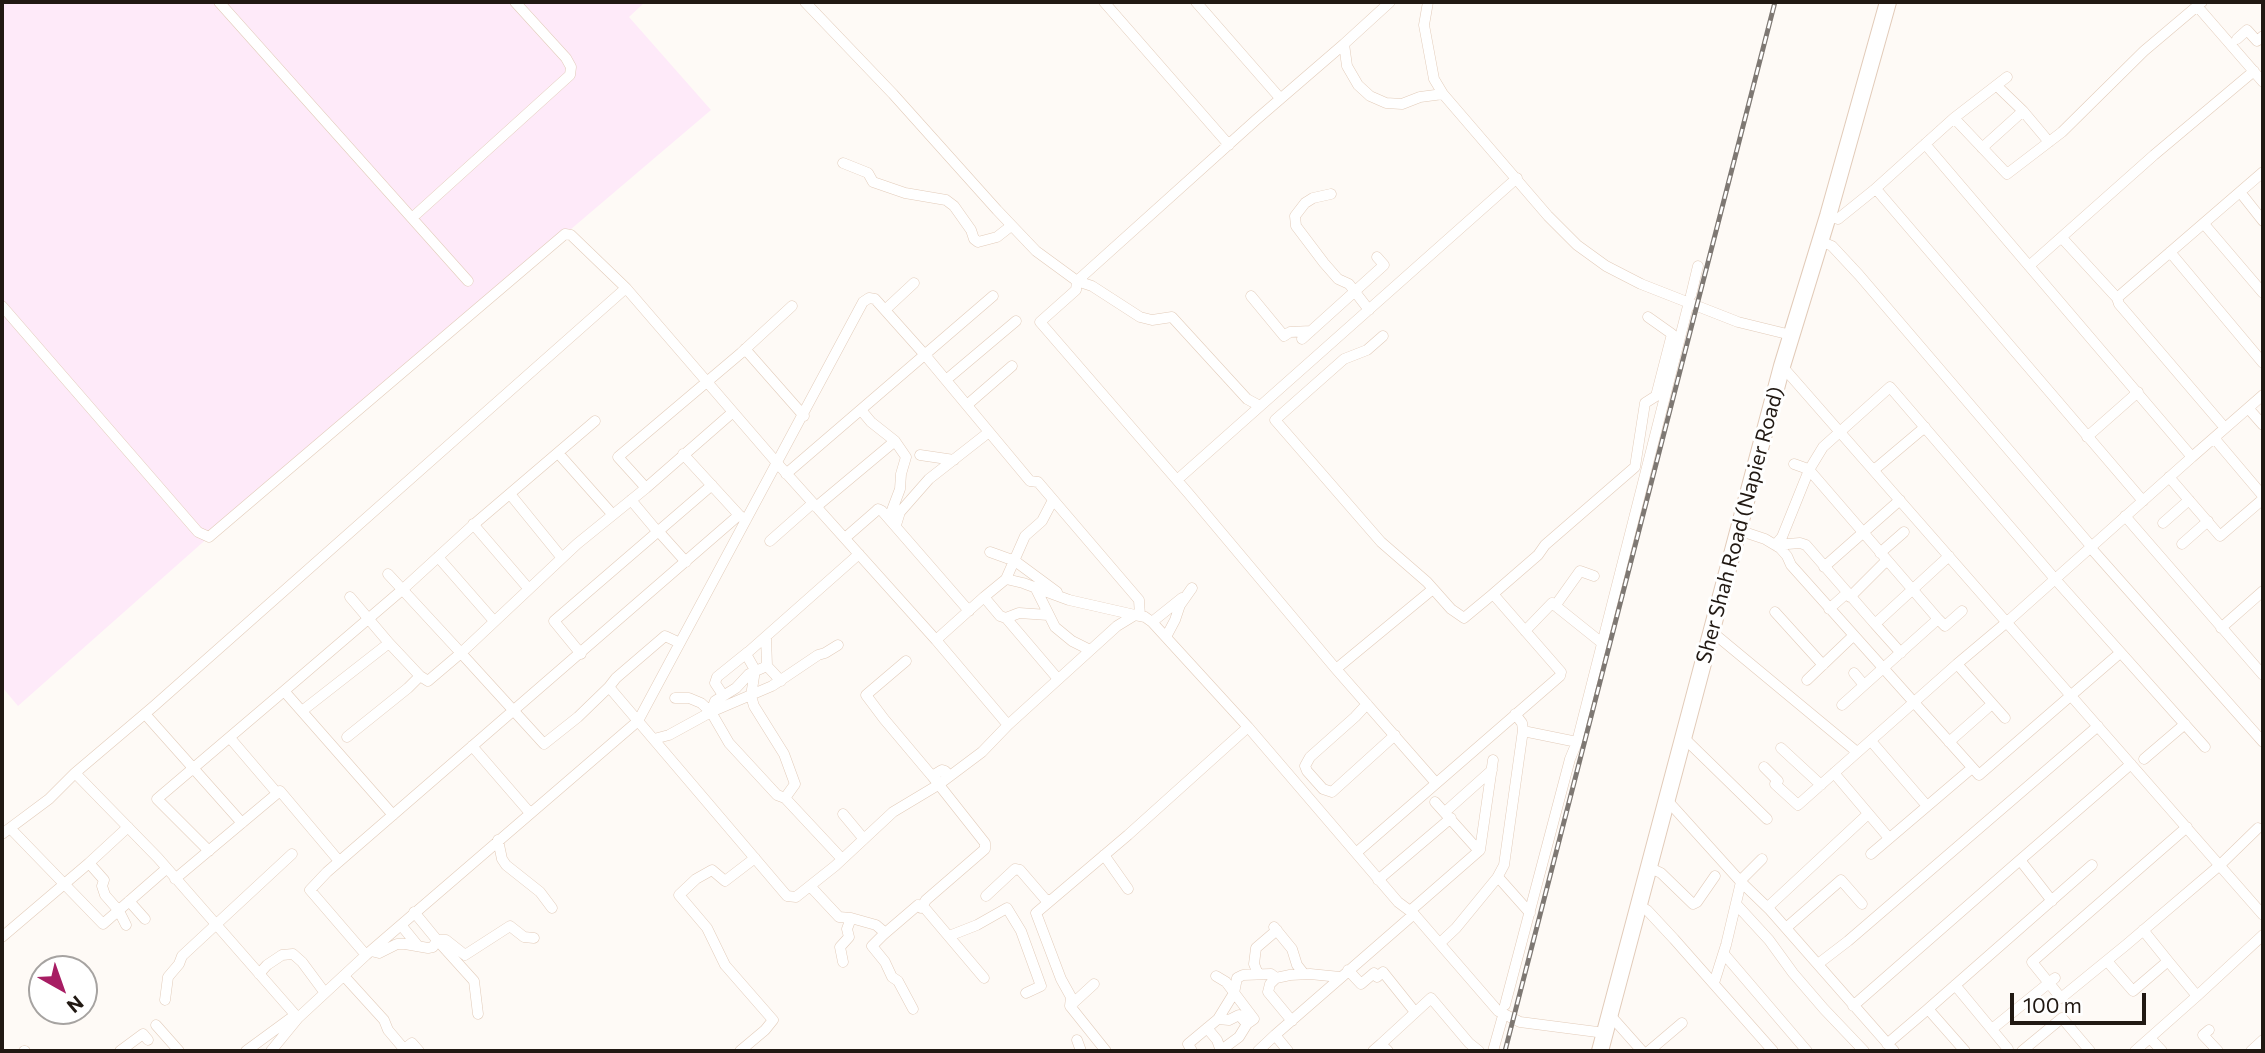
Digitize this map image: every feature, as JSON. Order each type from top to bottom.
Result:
[{"type":"main road","name":"Sher Shah Road (Napier Road)","points":[[1738,520],[1782,366],[1788,335],[1828,216],[1878,2]]},
{"type":"main road","name":"Sher Shah Road (Napier Road)","points":[[1600,1051],[1600,1032],[1788,335],[1888,2]]},
{"type":"main road","name":"Sher Shah Road (Napier Road)","points":[[1590,1051],[1610,1015],[1708,631]]},
{"type":"street","points":[[219,2],[468,281]]},
{"type":"street","points":[[412,218],[570,75],[571,67],[566,58],[515,2]]},
{"type":"street","points":[[805,2],[1036,251],[1077,281],[1092,286],[1140,317],[1152,320],[1172,317],[1247,399],[1260,406]]},
{"type":"street","points":[[1104,2],[1229,145]]},
{"type":"street","points":[[1196,2],[1280,98]]},
{"type":"street","points":[[1390,2],[1077,281],[1076,290],[1040,322],[1436,783]]},
{"type":"street","points":[[1428,2],[1424,25],[1427,49],[1434,79],[1443,94],[1548,216],[1577,245],[1606,266],[1640,284],[1696,307],[1788,335]]},
{"type":"street","points":[[1954,118],[2007,174],[2062,132],[2144,51],[2199,3],[2263,82]]},
{"type":"street","points":[[2237,39],[2247,30],[2257,41],[2263,36]]},
{"type":"street","points":[[1344,44],[1347,66],[1358,85],[1370,96],[1385,103],[1402,104],[1420,97],[1443,94]]},
{"type":"street","points":[[2029,266],[2254,71]]},
{"type":"street","points":[[1828,216],[1838,219],[1954,118],[2007,77]]},
{"type":"street","points":[[1997,86],[2049,142]]},
{"type":"street","points":[[1982,148],[2022,111]]},
{"type":"street","points":[[1925,144],[2192,457]]},
{"type":"street","points":[[843,163],[868,173],[873,182],[914,195],[946,200],[954,206],[978,242],[997,237],[1011,226]]},
{"type":"street","points":[[2117,298],[2263,172]]},
{"type":"street","points":[[1177,480],[1517,178]]},
{"type":"street","points":[[1876,188],[2143,500]]},
{"type":"street","points":[[2240,192],[2263,221]]},
{"type":"street","points":[[1331,194],[1306,202],[1294,216],[1296,226],[1324,263],[1338,279],[1349,284],[1369,310]]},
{"type":"street","points":[[2204,224],[2262,288]]},
{"type":"street","points":[[2,306],[198,532],[209,537],[565,234],[571,235],[626,288],[786,474],[936,640],[1007,725]]},
{"type":"street","points":[[2062,238],[2117,298],[2119,304],[2225,428]]},
{"type":"street","points":[[1820,242],[1832,246],[1859,275],[2263,742]]},
{"type":"street","points":[[2170,253],[2263,362]]},
{"type":"street","points":[[1302,339],[1384,265],[1377,257]]},
{"type":"street","points":[[1690,295],[1698,266]]},
{"type":"street","points":[[885,310],[914,283]]},
{"type":"street","points":[[166,869],[103,924],[64,883],[6,831],[49,799],[75,773],[626,288]]},
{"type":"street","points":[[786,474],[993,296]]},
{"type":"street","points":[[1251,296],[1284,336],[1290,332],[1311,331]]},
{"type":"street","points":[[271,1051],[298,1017],[414,912],[638,721],[743,518],[804,416],[863,302],[869,298],[876,299],[1030,481],[1038,482],[1139,600],[1138,616]]},
{"type":"street","points":[[646,488],[618,457],[792,306]]},
{"type":"street","points":[[1506,1005],[1570,759],[1577,742],[1688,306]]},
{"type":"street","points":[[1383,336],[1367,350],[1344,359],[1275,420],[1381,542],[1451,609],[1464,618],[1635,467],[1646,404],[1656,396],[1672,334],[1648,317]]},
{"type":"street","points":[[946,380],[1016,321]]},
{"type":"street","points":[[745,349],[804,416]]},
{"type":"street","points":[[967,405],[1012,366]]},
{"type":"street","points":[[1782,366],[2263,915]]},
{"type":"street","points":[[1775,545],[1782,537],[1809,470],[1827,442],[1890,387],[2055,579],[2205,747]]},
{"type":"street","points":[[2087,437],[2138,392]]},
{"type":"street","points":[[1764,767],[1778,781],[1775,784],[1798,806],[2263,395]]},
{"type":"street","points":[[2248,408],[2263,425]]},
{"type":"street","points":[[861,410],[871,422],[895,441],[906,457],[893,521]]},
{"type":"street","points":[[350,597],[419,676],[428,681],[562,558],[733,412]]},
{"type":"street","points":[[209,850],[157,799],[369,619],[473,524],[595,421]]},
{"type":"street","points":[[1874,470],[1925,427]]},
{"type":"street","points":[[893,521],[929,479],[989,432]]},
{"type":"street","points":[[2169,477],[2220,536],[2263,497],[2214,438]]},
{"type":"street","points":[[770,541],[895,441]]},
{"type":"street","points":[[558,453],[613,515]]},
{"type":"street","points":[[683,454],[743,518]]},
{"type":"street","points":[[920,455],[954,460]]},
{"type":"street","points":[[1794,464],[1809,470],[1945,626],[1962,611]]},
{"type":"street","points":[[581,654],[554,621],[712,485]]},
{"type":"street","points":[[510,494],[562,558]]},
{"type":"street","points":[[631,500],[686,562]]},
{"type":"street","points":[[936,640],[1006,579],[1025,536],[1042,521],[1053,500]]},
{"type":"street","points":[[1824,567],[1900,500]]},
{"type":"street","points":[[2164,523],[2189,500]]},
{"type":"street","points":[[845,538],[878,509],[893,521],[969,611]]},
{"type":"street","points":[[2125,516],[2263,675]]},
{"type":"street","points":[[437,940],[433,947],[428,948],[397,944],[379,953],[369,953],[310,890],[686,562],[743,518]]},
{"type":"street","points":[[1738,520],[1787,556],[1791,565],[1829,609],[1979,775],[2120,653]]},
{"type":"street","points":[[2182,544],[2208,521]]},
{"type":"street","points":[[473,524],[528,588]]},
{"type":"street","points":[[1829,609],[1848,595],[1904,532]]},
{"type":"street","points":[[1775,545],[1806,545],[1900,653]]},
{"type":"street","points":[[990,552],[1015,561],[1063,597]]},
{"type":"street","points":[[723,695],[715,683],[717,677],[859,554]]},
{"type":"street","points":[[1875,624],[1949,556]]},
{"type":"street","points":[[438,557],[494,621]]},
{"type":"street","points":[[1555,606],[1580,571],[1594,576]]},
{"type":"street","points":[[388,574],[544,744],[578,717],[665,636],[680,643]]},
{"type":"street","points":[[1006,579],[1153,622],[1248,727],[1378,880],[1440,943],[1498,1011],[1520,1022],[1600,1032]]},
{"type":"street","points":[[1035,587],[1055,627],[1072,641],[1090,650]]},
{"type":"street","points":[[1336,669],[1433,589]]},
{"type":"street","points":[[1153,622],[1190,590],[1166,637]]},
{"type":"street","points":[[1120,611],[1130,591]]},
{"type":"street","points":[[2221,628],[2263,591]]},
{"type":"street","points":[[1356,853],[1560,676],[1561,672],[1493,594]]},
{"type":"street","points":[[984,597],[1000,616],[1006,618],[1058,679]]},
{"type":"street","points":[[1525,631],[1552,603],[1602,643]]},
{"type":"street","points":[[1775,612],[1823,665]]},
{"type":"street","points":[[1006,618],[1019,613],[1048,615]]},
{"type":"street","points":[[609,687],[788,896],[796,897],[893,811],[935,780],[950,776],[982,752],[1007,725],[1117,626],[1138,616]]},
{"type":"street","points":[[1842,705],[1938,619]]},
{"type":"street","points":[[1708,631],[1857,752]]},
{"type":"street","points":[[1807,680],[1853,636]]},
{"type":"street","points":[[765,637],[766,666],[781,681]]},
{"type":"street","points":[[302,711],[389,643]]},
{"type":"street","points":[[654,739],[669,735],[710,712],[781,681],[818,655],[838,645]]},
{"type":"street","points":[[748,652],[746,654],[755,670],[751,696],[754,706],[784,754],[795,784],[785,798]]},
{"type":"street","points":[[906,661],[866,695],[985,843],[985,849],[932,894],[923,906]]},
{"type":"street","points":[[1957,664],[2005,718]]},
{"type":"street","points":[[710,712],[715,701],[736,688],[743,678],[766,666]]},
{"type":"street","points":[[1854,673],[1864,685]]},
{"type":"street","points":[[347,737],[419,676]]},
{"type":"street","points":[[284,691],[393,815]]},
{"type":"street","points":[[675,698],[689,698],[701,703],[710,712],[729,743],[776,795],[785,798],[842,859]]},
{"type":"street","points":[[1367,704],[1306,762],[1307,771],[1323,789],[1332,792],[1395,736]]},
{"type":"street","points":[[1949,743],[1992,704]]},
{"type":"street","points":[[145,714],[242,823]]},
{"type":"street","points":[[1440,943],[1498,877],[1504,865],[1522,731],[1522,723],[1515,714]]},
{"type":"street","points":[[2144,759],[2185,724]]},
{"type":"street","points":[[1818,964],[1848,942],[2098,726]]},
{"type":"street","points":[[1106,1051],[1070,1006],[1071,997],[1061,979],[1036,913],[1248,727]]},
{"type":"street","points":[[1522,731],[1577,742]]},
{"type":"street","points":[[1683,737],[1767,819]]},
{"type":"street","points":[[230,738],[277,793]]},
{"type":"street","points":[[1871,740],[1927,806]]},
{"type":"street","points":[[472,746],[530,813]]},
{"type":"street","points":[[1781,747],[1821,785]]},
{"type":"street","points":[[1853,1006],[2131,764]]},
{"type":"street","points":[[1258,1051],[1479,851],[1493,765],[1448,815],[1378,880]]},
{"type":"street","points":[[1871,854],[1972,768]]},
{"type":"street","points":[[75,773],[128,827],[298,1017]]},
{"type":"street","points":[[1834,773],[1889,838]]},
{"type":"street","points":[[175,880],[280,790],[339,862]]},
{"type":"street","points":[[1666,799],[1740,881],[1768,907],[1891,1048],[1928,1009],[2092,865]]},
{"type":"street","points":[[1435,802],[1479,851]]},
{"type":"street","points":[[843,814],[863,838]]},
{"type":"street","points":[[1768,907],[1868,814]]},
{"type":"street","points":[[2,937],[128,827]]},
{"type":"street","points":[[2187,827],[2032,962],[2052,981],[2061,998],[2262,828]]},
{"type":"street","points":[[498,840],[506,865],[540,892],[552,908]]},
{"type":"street","points":[[165,1000],[168,977],[182,956],[292,854]]},
{"type":"street","points":[[1104,855],[1128,889]]},
{"type":"street","points":[[740,1051],[773,1020],[725,965],[707,928],[679,895],[696,879],[712,870],[725,881],[755,858]]},
{"type":"street","points":[[1714,984],[1724,954],[1740,881],[1762,859]]},
{"type":"street","points":[[2020,860],[2052,901]]},
{"type":"street","points":[[89,863],[104,880],[105,895],[119,911],[126,925]]},
{"type":"street","points":[[1648,867],[1661,873],[1693,904],[1715,876]]},
{"type":"street","points":[[986,896],[1016,869],[1020,870],[1045,898],[1051,900]]},
{"type":"street","points":[[1498,877],[1530,913]]},
{"type":"street","points":[[1786,928],[1841,880],[1862,904]]},
{"type":"street","points":[[810,887],[839,917],[876,925],[883,931],[883,935]]},
{"type":"street","points":[[129,901],[145,919]]},
{"type":"street","points":[[1736,904],[1769,940],[1808,991],[1864,1051]]},
{"type":"street","points":[[913,1009],[898,981],[892,977],[885,962],[872,946],[918,905],[921,908],[923,906],[984,978]]},
{"type":"street","points":[[1638,905],[1647,910],[1773,1051]]},
{"type":"street","points":[[949,936],[977,925],[1007,908],[1021,931],[1041,986],[1026,993]]},
{"type":"street","points":[[414,912],[474,981],[478,1014]]},
{"type":"street","points":[[843,962],[840,947],[849,937],[847,929],[851,918]]},
{"type":"street","points":[[401,925],[418,946]]},
{"type":"street","points":[[437,940],[446,940],[468,955],[510,926],[524,937],[534,938]]},
{"type":"street","points":[[1258,974],[1254,964],[1256,948],[1275,929],[1292,949],[1297,965],[1304,974]]},
{"type":"street","points":[[2143,930],[2197,996]]},
{"type":"street","points":[[2135,1051],[2263,934]]},
{"type":"street","points":[[1032,959],[1051,953]]},
{"type":"street","points":[[259,974],[282,954],[293,954],[325,993]]},
{"type":"street","points":[[1724,954],[1807,1051]]},
{"type":"street","points":[[2107,961],[2133,991],[2168,961]]},
{"type":"street","points":[[1292,1021],[1268,992],[1270,984],[1276,978],[1304,974],[1344,973],[1361,984],[1374,973],[1377,977],[1383,972],[1415,1012]]},
{"type":"street","points":[[1192,1051],[1188,1044],[1218,1019],[1234,993],[1237,978],[1271,974],[1276,978]]},
{"type":"street","points":[[344,976],[384,1020],[403,1050],[412,1043],[419,1051]]},
{"type":"street","points":[[1207,1028],[1225,1050],[1254,1019],[1226,982],[1216,976]]},
{"type":"street","points":[[1993,1030],[2052,981]]},
{"type":"street","points":[[1070,1006],[1094,984]]},
{"type":"street","points":[[1955,985],[2008,1050]]},
{"type":"street","points":[[1381,1049],[1431,998],[1479,1051]]},
{"type":"street","points":[[1928,1009],[1965,1051]]},
{"type":"street","points":[[1218,1019],[1229,1020],[1239,1015],[1247,1024]]},
{"type":"street","points":[[1610,1015],[1642,1051]]},
{"type":"street","points":[[246,1051],[291,1018],[298,1017]]},
{"type":"street","points":[[2022,1051],[2062,1018],[2090,1051]]},
{"type":"street","points":[[1493,1051],[1502,1019]]},
{"type":"street","points":[[1649,1051],[1682,1023]]},
{"type":"street","points":[[156,1025],[179,1051]]},
{"type":"street","points":[[2209,1030],[2203,1035],[2218,1051]]},
{"type":"street","points":[[121,1051],[143,1034],[148,1041]]},
{"type":"street","points":[[1275,1035],[1288,1051]]},
{"type":"street","points":[[2150,1038],[2162,1051]]},
{"type":"street","points":[[1077,1040],[1081,1051]]},
{"type":"street","points":[[2251,1051],[2263,1040]]},
{"type":"shaded area","points":[[2,2],[645,2],[629,17],[711,110],[202,543],[18,706],[2,687]]},
{"type":"railway","points":[[1505,1051],[1775,2]]}]
